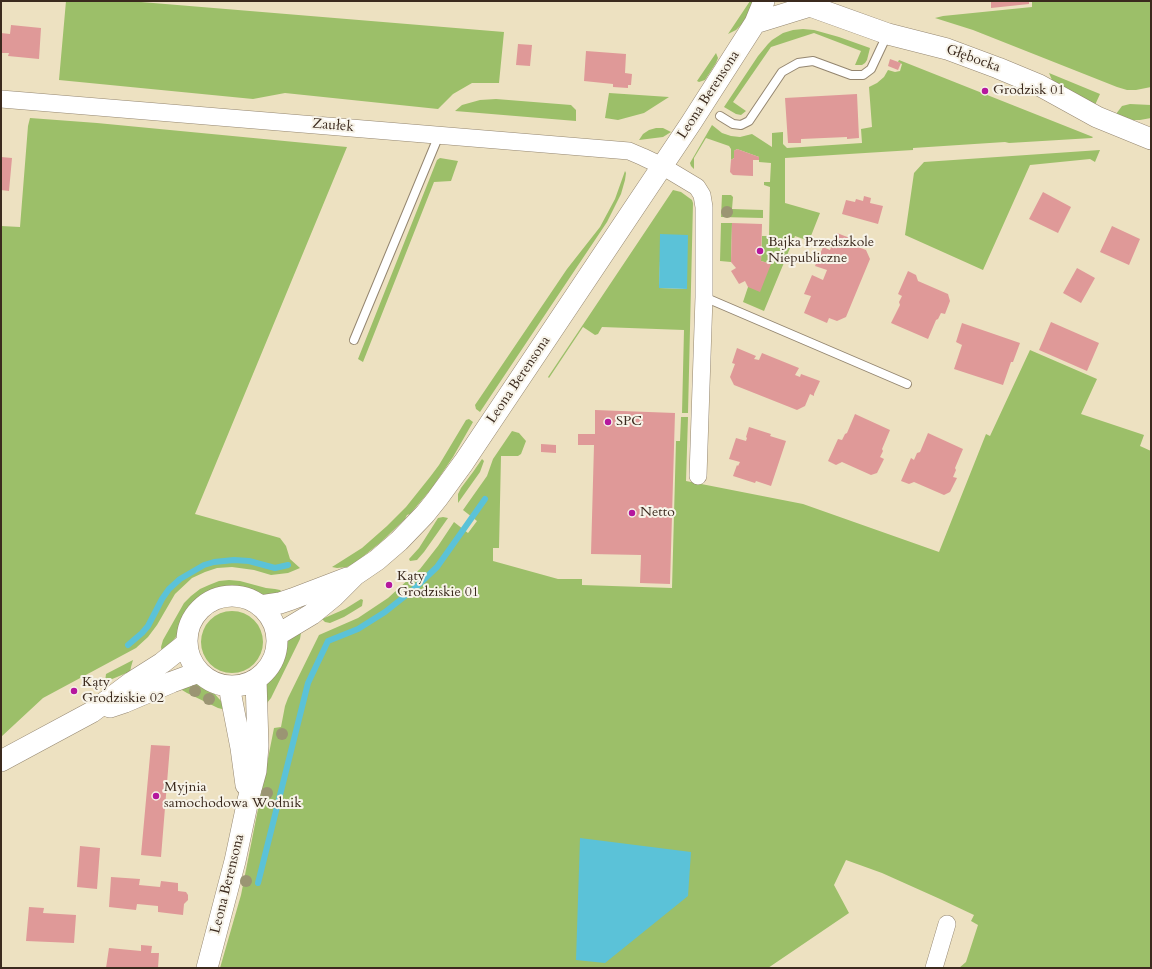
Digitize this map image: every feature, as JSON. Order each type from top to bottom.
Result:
[{"type":"street","name":"Leona Berensona","points":[[277,634],[312,614],[334,596],[355,575],[377,560],[399,541],[437,499],[464,462],[662,166],[755,23],[764,1]]},
{"type":"street","points":[[755,23],[809,3]]},
{"type":"street","name":"Głębocka","points":[[809,3],[888,34],[947,49],[998,68],[1039,85],[1096,117],[1151,139]]},
{"type":"street","name":"Zaułek","points":[[1,99],[629,151],[643,156],[662,166]]},
{"type":"street","points":[[1129,130],[1151,124]]},
{"type":"street","points":[[662,166],[696,187],[702,195],[704,207],[704,297],[698,476]]},
{"type":"street","name":"Leona Berensona","points":[[260,606],[280,603],[355,575]]},
{"type":"street","points":[[226,596],[242,597],[251,600],[260,606],[271,619],[277,634],[277,643],[273,660],[256,679],[239,686],[216,683],[204,677],[192,664],[188,654],[188,633],[196,614],[203,606],[226,596]]},
{"type":"street","points":[[1,761],[92,712],[132,682],[162,663],[187,643]]},
{"type":"street","points":[[92,712],[125,702],[199,672]]},
{"type":"street","name":"Leona Berensona","points":[[207,968],[235,861],[248,800],[256,771],[258,746],[256,679]]},
{"type":"street","name":"Leona Berensona","points":[[230,686],[245,771],[248,800]]},
{"type":"street","points":[[934,968],[947,924]]},
{"type":"lane","points":[[720,116],[733,124],[741,125],[749,121],[782,72],[798,63],[813,61],[851,75],[863,75],[871,69],[888,34]]},
{"type":"lane","points":[[354,340],[439,135]]},
{"type":"lane","points":[[704,297],[907,384]]},
{"type":"green space","points":[[66,1],[129,1],[504,32],[499,83],[472,83],[453,94],[438,109],[285,93],[253,99],[59,80]]},
{"type":"green space","points":[[750,1],[757,1],[742,24],[736,30],[728,34]]},
{"type":"green space","points":[[1032,1],[1151,1],[1151,87],[1127,90],[1117,87],[973,30],[935,18],[1032,7]]},
{"type":"green space","points":[[803,29],[814,30],[839,37],[870,48],[867,60],[862,65],[855,65],[861,51],[814,33],[771,47],[733,102],[746,111],[741,115],[736,114],[724,107],[758,56],[772,40],[783,33]]},
{"type":"green space","points":[[716,53],[718,58],[716,63],[705,80],[699,82],[697,81]]},
{"type":"green space","points":[[899,60],[1093,137],[913,148],[913,150],[785,158],[785,203],[820,213],[809,241],[795,236],[764,311],[743,302],[748,287],[771,264],[761,261],[762,236],[769,236],[770,187],[764,185],[764,182],[770,182],[771,163],[759,162],[759,157],[737,149],[734,151],[734,158],[731,160],[731,149],[729,146],[706,138],[694,158],[694,169],[690,163],[712,125],[722,133],[731,136],[740,137],[752,134],[772,147],[772,133],[783,132],[783,144],[787,148],[862,143],[861,129],[872,127],[869,87],[884,77],[888,70],[895,72],[900,71],[902,64],[898,62]]},
{"type":"green space","points":[[1049,73],[1100,94],[1095,105],[1052,80]]},
{"type":"green space","points":[[609,93],[669,97],[644,113],[618,120],[605,118]]},
{"type":"green space","points":[[496,99],[571,105],[576,110],[576,121],[455,111],[462,105],[480,100]]},
{"type":"green space","points":[[1130,104],[1151,105],[1151,118],[1133,120],[1116,114],[1122,106]]},
{"type":"green space","points":[[30,118],[347,147],[195,514],[280,538],[286,546],[290,559],[300,568],[288,573],[271,575],[254,570],[232,567],[217,568],[192,578],[175,594],[157,625],[148,637],[136,648],[43,698],[1,737],[1,226],[20,227],[28,126]]},
{"type":"green space","points":[[656,128],[663,128],[671,132],[663,137],[639,140],[643,134]]},
{"type":"green space","points":[[1100,150],[1095,162],[1090,159],[1030,165],[983,270],[905,235],[914,173],[924,162]]},
{"type":"green space","points":[[440,158],[458,161],[451,181],[434,182],[363,362],[358,359],[437,160]]},
{"type":"green space","points":[[625,171],[625,180],[621,194],[607,222],[480,412],[476,409],[475,405],[567,269],[600,227],[615,199]]},
{"type":"green space","points":[[673,190],[681,192],[692,200],[688,413],[682,413],[684,330],[602,327],[598,334],[595,335],[583,327],[549,378],[548,377]],"holes":[[[661,234],[687,289],[659,288]]]},
{"type":"green space","points":[[722,195],[731,195],[733,197],[732,209],[763,210],[763,218],[721,217]]},
{"type":"green space","points":[[721,223],[732,223],[731,262],[720,261]]},
{"type":"green space","points":[[1030,350],[1097,379],[1081,414],[1144,435],[1140,446],[1151,451],[1151,968],[959,968],[966,962],[978,925],[971,921],[974,915],[882,873],[846,860],[834,885],[849,913],[768,968],[220,968],[241,895],[274,728],[281,727],[288,698],[319,635],[358,618],[388,598],[420,569],[454,522],[468,533],[477,521],[463,510],[487,476],[493,459],[512,431],[519,433],[526,441],[521,454],[518,456],[501,456],[499,548],[493,548],[493,561],[558,579],[582,579],[582,585],[672,588],[676,441],[680,441],[681,417],[688,417],[686,481],[803,504],[939,552],[986,434],[990,436]]},
{"type":"green space","points":[[469,419],[473,422],[453,457],[432,488],[410,514],[407,515],[405,519],[381,542],[355,563],[347,567],[332,567],[362,548],[406,507],[439,465],[466,420]]},
{"type":"green space","points":[[482,459],[484,461],[480,472],[458,503],[458,494],[461,488]]},
{"type":"green space","points":[[438,518],[448,518],[424,552],[417,560],[410,561],[409,559],[419,548]]},
{"type":"green space","points":[[229,580],[280,590],[283,593],[264,597],[244,591],[230,589],[209,594],[195,604],[176,637],[162,653],[161,647],[163,640],[184,603],[200,589],[219,581]]},
{"type":"green space","points":[[361,599],[363,600],[362,606],[344,617],[330,623],[325,622],[322,619],[345,609]]},
{"type":"green space","points":[[232,611],[249,616],[254,620],[258,625],[263,642],[258,659],[254,664],[249,668],[232,673],[215,668],[210,664],[206,659],[201,642],[206,625],[210,620],[215,616]]},
{"type":"green space","points":[[301,628],[300,639],[271,698],[267,703],[265,686],[278,666],[289,639]]},
{"type":"green space","points":[[133,660],[130,673],[129,672],[105,682],[106,674]]},
{"type":"green space","points":[[193,683],[203,686],[213,692],[221,701],[226,710],[218,708],[187,693],[179,686]]},
{"type":"water","points":[[660,234],[688,235],[687,289],[659,288]]},
{"type":"water","points":[[580,838],[691,852],[688,896],[605,963],[576,960]]},
{"type":"building","points":[[991,1],[1029,1],[1029,4],[991,8]]},
{"type":"building","points":[[11,25],[41,28],[39,59],[8,56],[9,53],[1,53],[1,33],[10,34]]},
{"type":"building","points":[[518,44],[532,45],[530,66],[516,65]]},
{"type":"building","points":[[586,51],[626,54],[625,73],[632,74],[631,85],[628,85],[628,88],[613,87],[613,84],[584,81]]},
{"type":"building","points":[[890,59],[901,63],[898,70],[888,66]]},
{"type":"building","points":[[857,94],[859,138],[847,139],[847,137],[801,139],[801,143],[788,143],[785,98]]},
{"type":"building","points":[[737,149],[759,157],[759,160],[753,160],[753,176],[733,175],[730,172],[731,160],[734,158],[734,151]]},
{"type":"building","points":[[1,157],[12,158],[9,191],[1,190]]},
{"type":"building","points":[[1043,192],[1071,207],[1058,233],[1029,219]]},
{"type":"building","points":[[864,196],[871,198],[870,203],[883,206],[878,224],[842,214],[846,200],[855,202],[856,199],[863,201]]},
{"type":"building","points":[[732,223],[762,224],[761,261],[771,264],[760,292],[748,287],[745,281],[739,284],[731,271],[736,268],[731,262]]},
{"type":"building","points":[[1112,226],[1140,239],[1129,265],[1100,252]]},
{"type":"building","points":[[837,233],[860,242],[858,247],[866,250],[870,259],[846,317],[837,321],[829,318],[827,323],[804,313],[811,296],[804,294],[812,275],[823,280],[827,270],[815,266],[823,247],[830,250]]},
{"type":"building","points":[[1077,268],[1095,278],[1081,303],[1063,293]]},
{"type":"building","points":[[908,271],[916,275],[918,281],[948,294],[950,301],[945,314],[941,313],[936,320],[928,339],[891,323],[900,305],[899,302],[902,296],[898,294]]},
{"type":"building","points":[[1051,322],[1099,343],[1087,371],[1039,350]]},
{"type":"building","points":[[962,323],[1020,343],[1013,362],[1011,362],[1003,385],[954,369],[962,345],[956,342]]},
{"type":"building","points":[[737,348],[756,356],[754,359],[759,360],[762,353],[799,368],[795,375],[800,377],[801,374],[820,381],[814,396],[810,394],[805,406],[797,410],[734,385],[730,377],[735,364],[732,363]]},
{"type":"building","name":"Netto","points":[[595,410],[675,413],[670,584],[640,583],[641,555],[591,554],[594,445],[578,445],[578,434],[595,434]]},
{"type":"building","points":[[855,414],[890,430],[880,457],[884,459],[877,473],[871,475],[842,462],[836,465],[828,461],[838,439],[842,440],[847,433]]},
{"type":"building","points":[[749,427],[771,434],[770,436],[786,441],[771,486],[733,476],[737,465],[738,466],[740,462],[729,459],[736,438],[746,441]]},
{"type":"building","points":[[928,433],[963,449],[953,477],[957,478],[950,492],[944,495],[914,482],[909,484],[901,481],[911,458],[914,460],[917,453],[920,452]]},
{"type":"building","points":[[541,444],[556,445],[556,453],[541,452]]},
{"type":"building","name":"Myjnia samochodowa Wodnik","points":[[151,745],[170,746],[161,857],[141,855]]},
{"type":"building","points":[[80,846],[100,848],[97,889],[77,887]]},
{"type":"building","points":[[111,877],[140,879],[139,885],[160,887],[161,881],[178,883],[178,891],[186,892],[188,895],[188,900],[184,904],[183,915],[158,912],[158,906],[137,904],[136,910],[109,907]]},
{"type":"building","points":[[29,907],[44,908],[43,913],[76,915],[74,943],[26,941]]},
{"type":"building","points":[[141,945],[152,946],[151,953],[159,953],[158,968],[106,968],[109,948],[141,951]]},
{"type":"waterway","points":[[258,883],[308,683],[328,641],[358,629],[385,612],[414,589],[437,567],[485,499]]},
{"type":"waterway","points":[[128,645],[148,626],[169,589],[180,579],[204,565],[214,562],[234,560],[249,561],[275,568],[288,565]]},
{"type":"place","name":"Grodzisk 01","points":[[985,91]]},
{"type":"place","name":"Bajka Przedszkole Niepubliczne","points":[[760,251]]},
{"type":"place","name":"SPC","points":[[608,422]]},
{"type":"place","name":"Netto","points":[[632,513]]},
{"type":"place","name":"Kąty Grodziskie 01","points":[[389,585]]},
{"type":"place","name":"Kąty Grodziskie 02","points":[[74,691]]},
{"type":"place","name":"Myjnia samochodowa Wodnik","points":[[156,796]]}]
